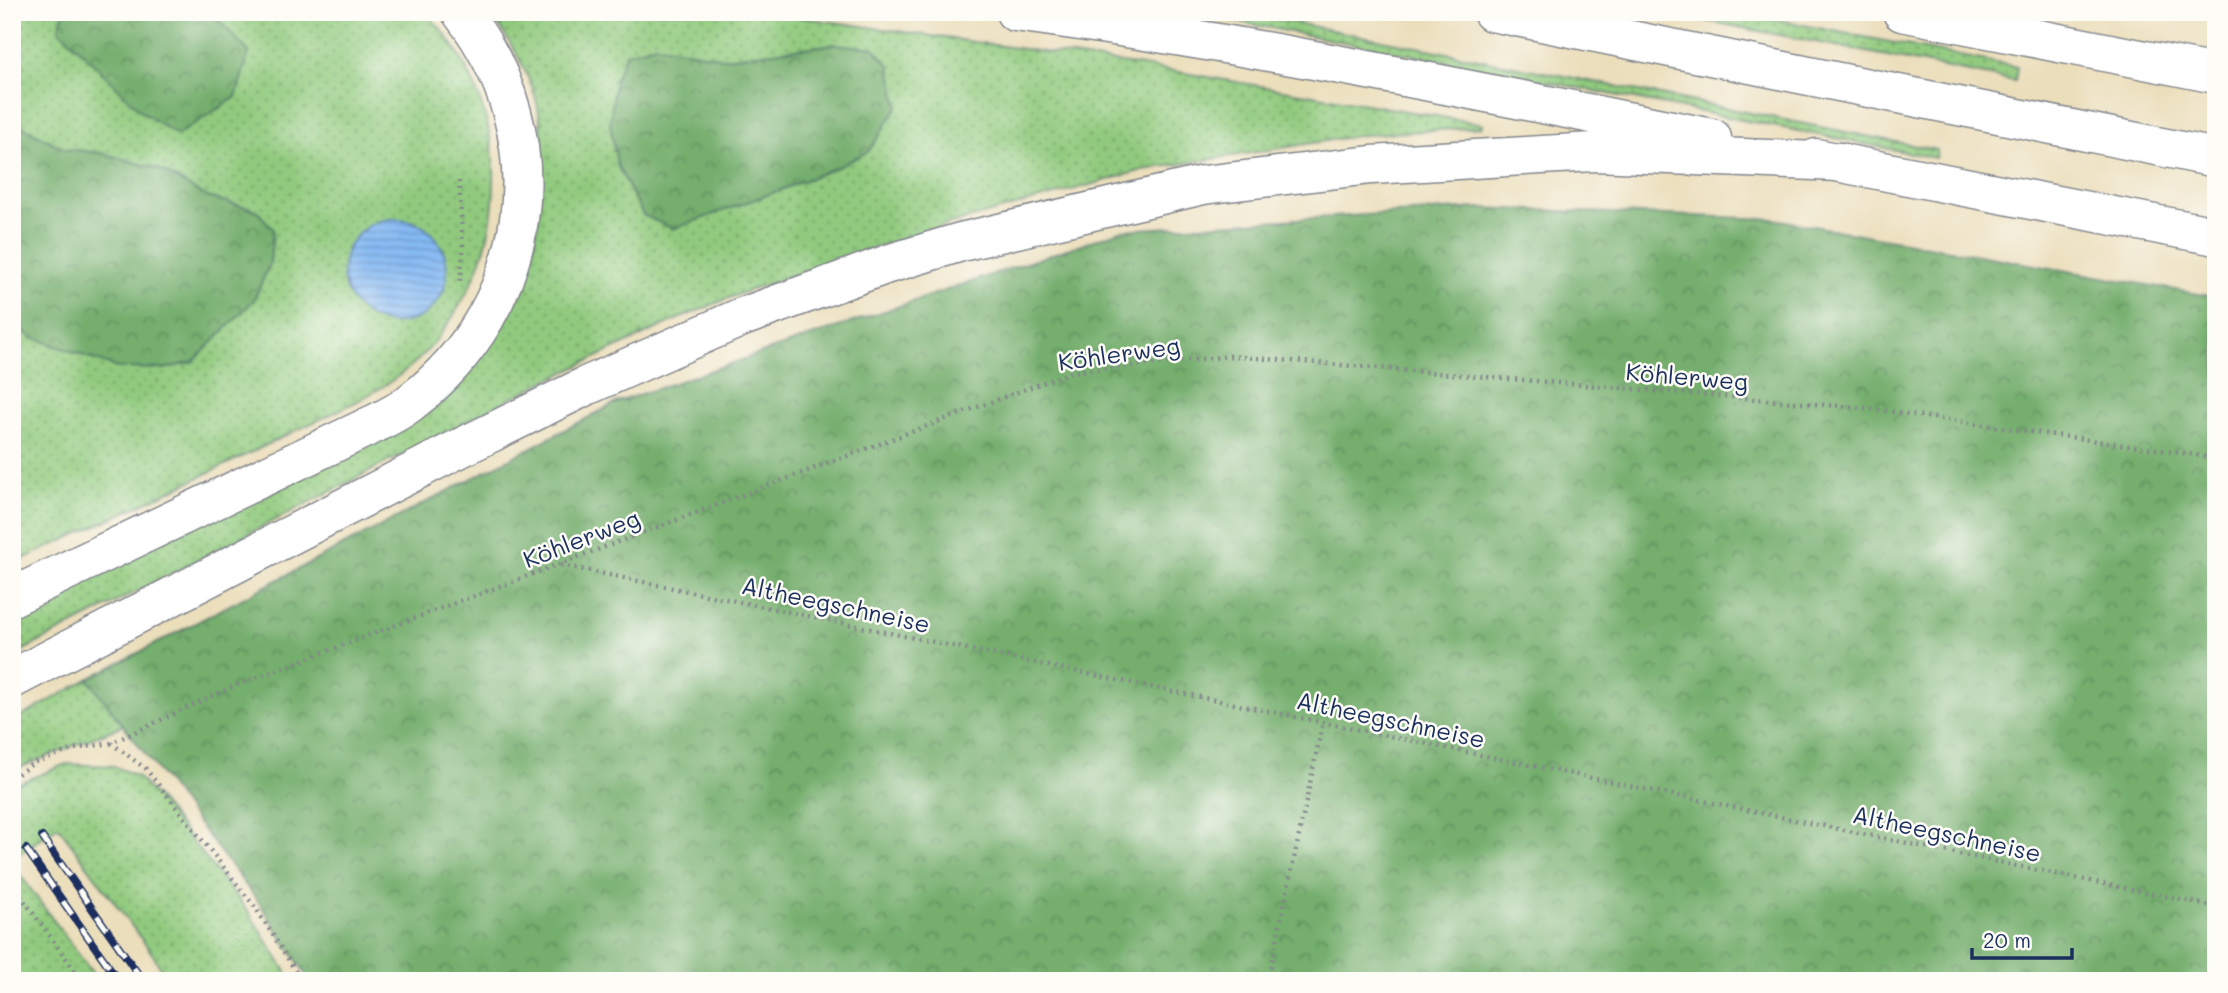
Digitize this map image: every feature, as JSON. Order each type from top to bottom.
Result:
[{"type":"highway","points":[[12,597],[397,412],[431,386],[471,342],[484,323],[510,262],[520,212],[522,157],[518,129],[503,88],[491,61],[461,12]]},
{"type":"highway","points":[[1014,12],[1127,27],[1306,57],[2216,236]]},
{"type":"highway","points":[[1492,12],[2216,158]]},
{"type":"highway","points":[[1902,12],[2216,74]]},
{"type":"highway","points":[[12,679],[446,455],[653,355],[815,289],[961,242],[1203,186],[1371,165],[1594,152],[1841,162]]},
{"type":"path","points":[[459,292],[463,251],[460,181]]},
{"type":"path","name":"Köhlerweg","points":[[12,778],[35,762],[74,749],[111,743],[234,686],[1071,372],[1231,356],[1865,408],[2216,458]]},
{"type":"path","name":"Altheegschneise","points":[[560,565],[2216,907]]},
{"type":"path","points":[[1268,981],[1323,722]]},
{"type":"path","points":[[111,743],[146,769],[255,907],[302,981]]},
{"type":"path","points":[[12,884],[81,979]]},
{"type":"green space","points":[[12,12],[425,12],[453,45],[482,105],[492,148],[494,194],[487,240],[472,283],[433,344],[401,374],[344,408],[12,564]]},
{"type":"green space","points":[[64,12],[211,12],[249,52],[236,97],[177,135],[142,112],[59,29]]},
{"type":"green space","points":[[490,12],[764,12],[1149,67],[1483,124],[1481,127],[1363,135],[1143,170],[947,225],[841,258],[734,296],[673,321],[521,393],[12,656],[12,615],[477,360],[508,315],[528,269],[534,246],[540,195],[541,126],[536,100],[513,48]]},
{"type":"green space","points":[[1171,12],[1241,12],[1937,150],[1936,158],[1234,21]]},
{"type":"green space","points":[[1661,12],[1737,12],[2017,67],[2015,81]]},
{"type":"green space","points":[[835,44],[874,48],[890,66],[898,106],[869,151],[778,191],[673,229],[643,215],[617,165],[610,124],[615,79],[626,53],[656,45],[725,58]]},
{"type":"green space","points":[[12,121],[65,149],[101,153],[159,169],[207,197],[256,210],[273,229],[270,263],[254,300],[193,362],[164,369],[118,368],[31,337],[12,321]]},
{"type":"green space","points":[[1478,208],[1774,219],[2216,297],[2216,981],[310,981],[260,904],[88,679],[618,402],[1123,230]]},
{"type":"green space","points":[[88,679],[124,725],[12,771],[12,722]]},
{"type":"green space","points":[[66,764],[114,766],[137,776],[248,911],[292,981],[169,981],[151,952],[58,826],[12,859],[12,786]]},
{"type":"green space","points":[[12,864],[94,975],[85,981],[12,981]]},
{"type":"water","points":[[395,219],[415,223],[432,234],[443,251],[447,271],[443,291],[432,308],[415,319],[395,323],[375,319],[358,308],[347,291],[343,271],[347,251],[358,234],[375,223]]},
{"type":"railway","points":[[42,837],[143,981]]},
{"type":"railway","points":[[26,849],[119,981]]}]
